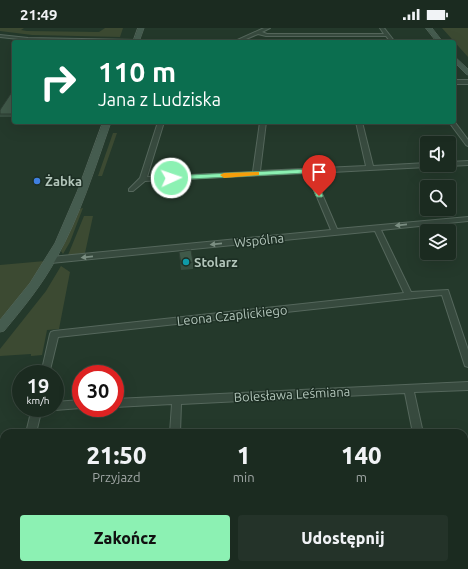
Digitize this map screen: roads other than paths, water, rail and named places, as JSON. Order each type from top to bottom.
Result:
[{"type":"street","points":[[136,40],[141,28]]},
{"type":"street","points":[[240,40],[268,28]]},
{"type":"street","points":[[382,28],[391,40]]},
{"type":"street","points":[[428,28],[438,40]]},
{"type":"street","points":[[258,32],[266,35],[388,36]]},
{"type":"street","points":[[0,36],[28,39],[82,40]]},
{"type":"street","points":[[456,60],[468,73]]},
{"type":"street","points":[[456,82],[468,82]]},
{"type":"street","points":[[0,328],[21,303],[51,260],[72,216],[106,124]]},
{"type":"street","points":[[131,190],[143,179],[160,124]]},
{"type":"street","points":[[256,174],[263,124]]},
{"type":"street","points":[[359,124],[370,168]]},
{"type":"street","points":[[453,124],[468,144]]},
{"type":"street","points":[[456,164],[468,163]]},
{"type":"street","points":[[143,179],[420,165]]},
{"type":"street","points":[[309,171],[335,232]]},
{"type":"street","name":"Wspólna","points":[[51,260],[468,219]]},
{"type":"street","points":[[376,228],[409,295]]},
{"type":"street","name":"Leona Czaplickiego","points":[[47,365],[54,334],[445,292],[468,363]]},
{"type":"street","name":"Bolesława Leśmiana","points":[[124,403],[468,386]]},
{"type":"street","points":[[409,389],[417,429]]},
{"type":"street","points":[[175,429],[177,400]]},
{"type":"street","points":[[32,429],[35,417]]},
{"type":"place","name":"Żabka","points":[[37,181]]},
{"type":"place","name":"Stolarz","points":[[186,262]]}]
